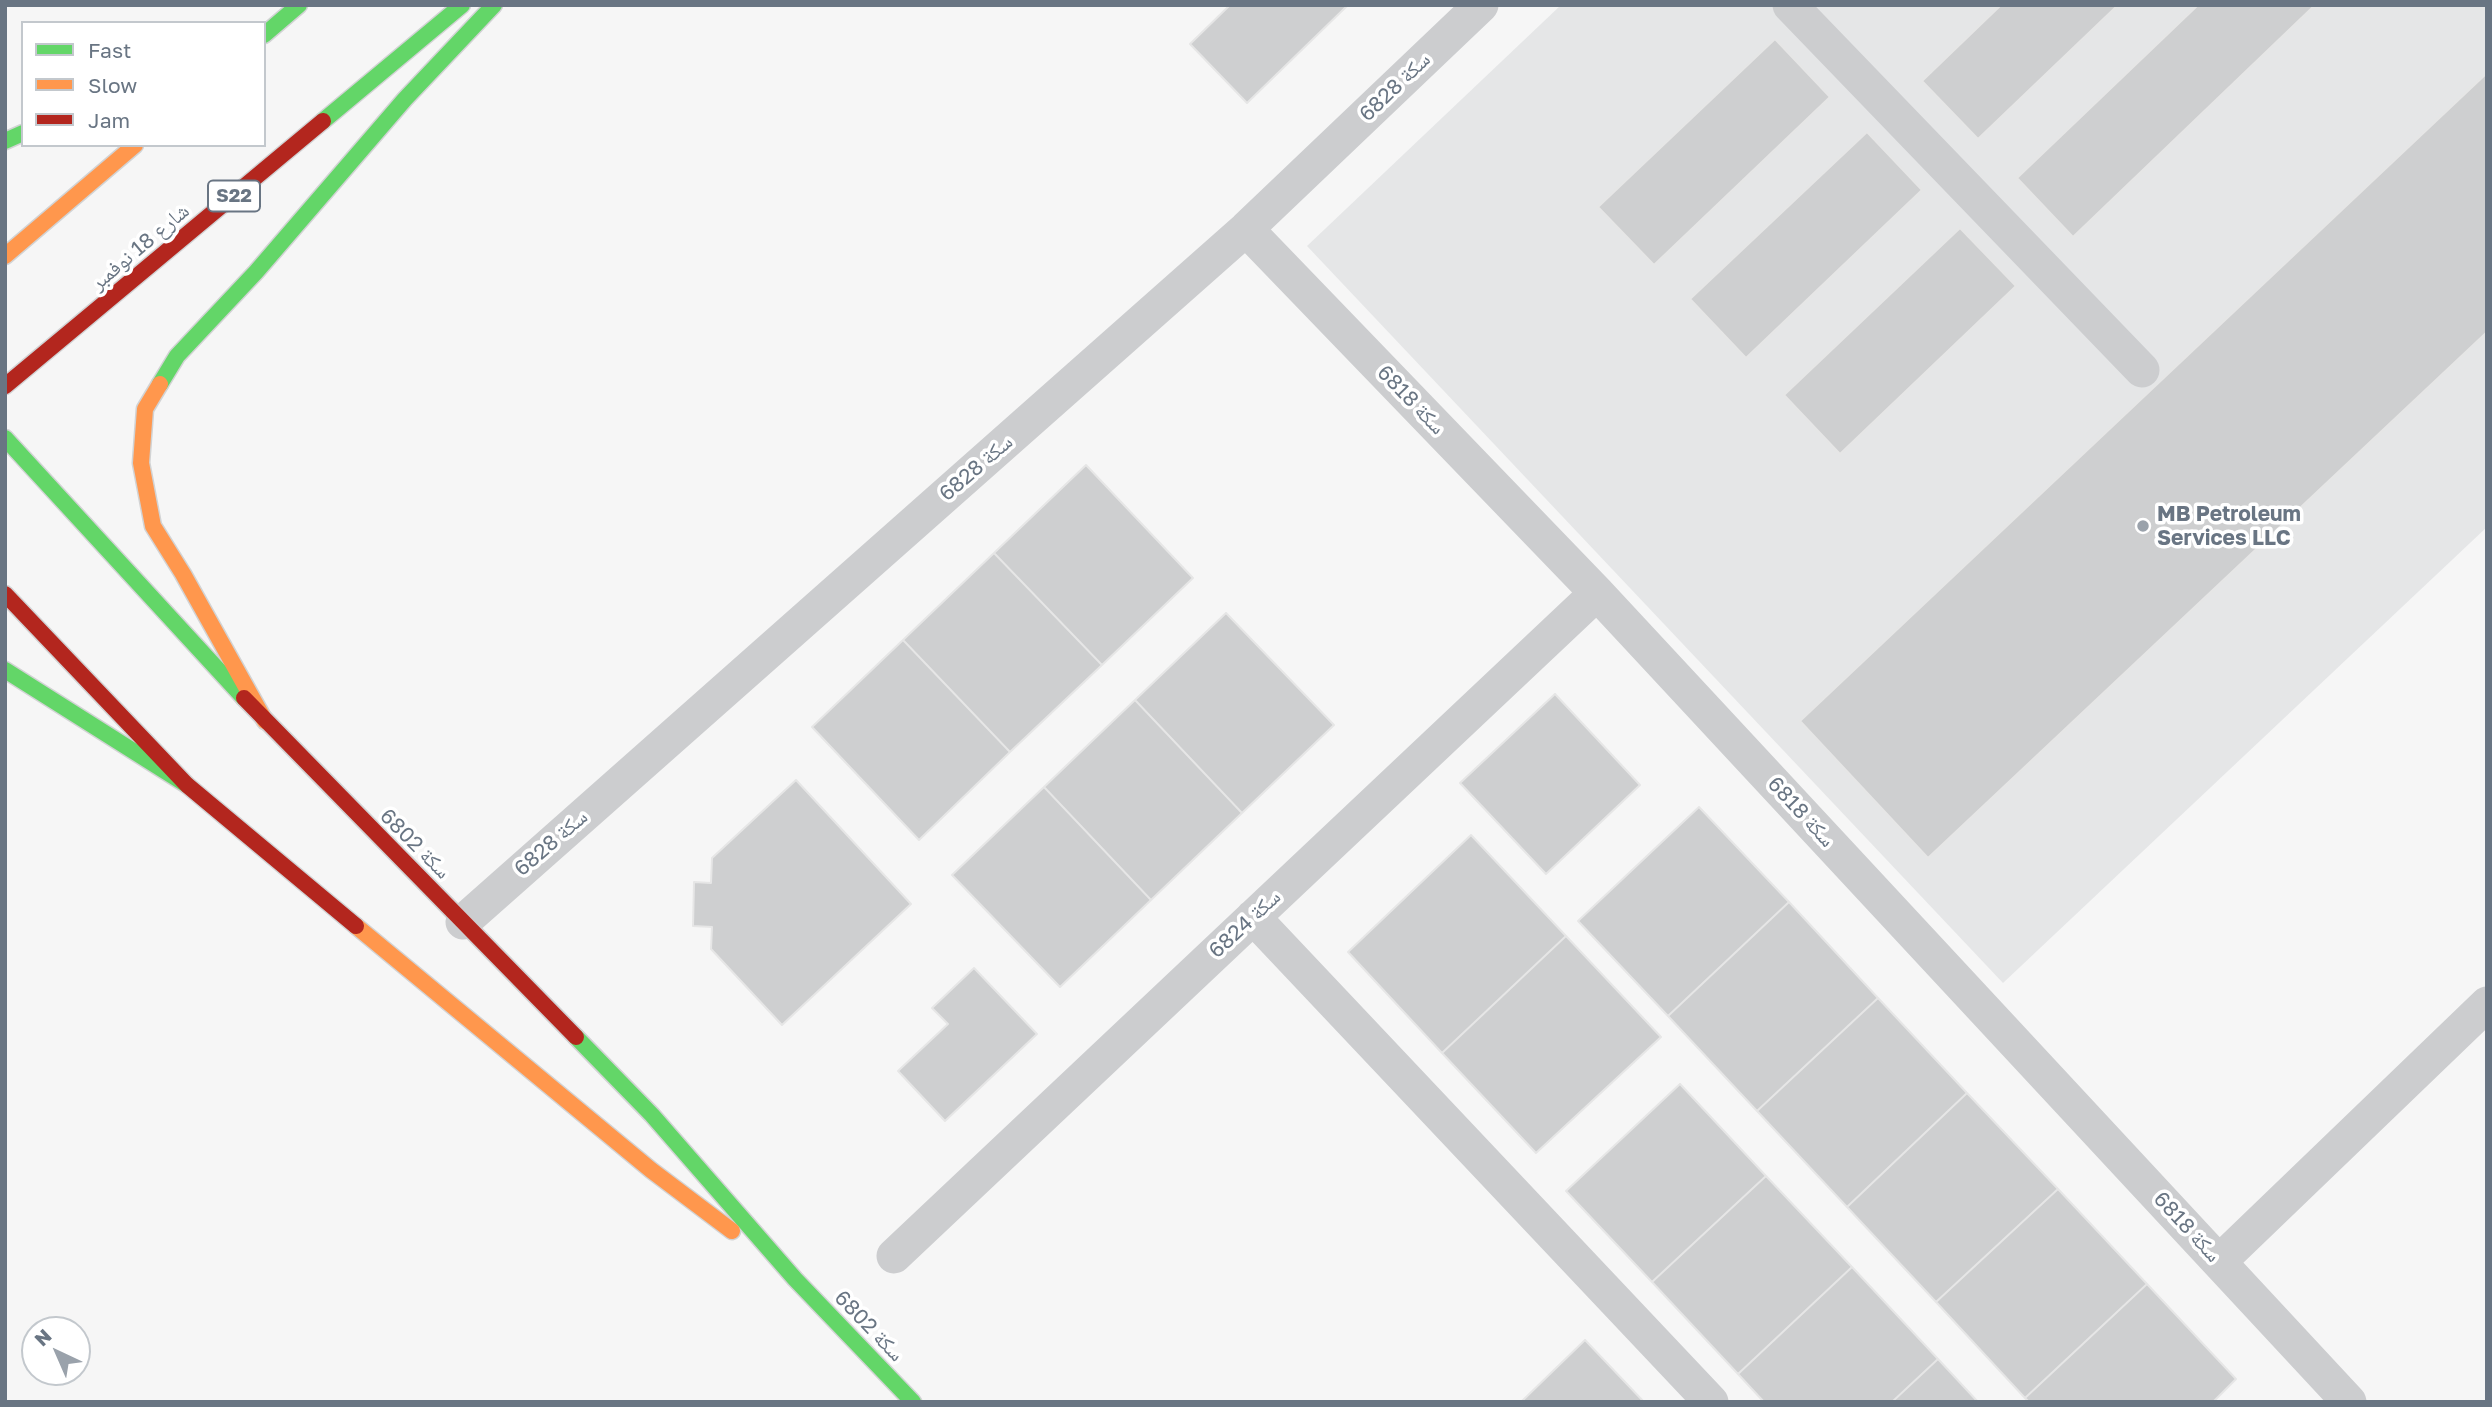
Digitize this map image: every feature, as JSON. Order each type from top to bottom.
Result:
[{"type":"street","points":[[261,21],[297,5]]},
{"type":"street","points":[[266,33],[297,5]]},
{"type":"street","name":"شارع 18 نوفمبر","points":[[5,386],[462,5]]},
{"type":"street","points":[[265,722],[183,574],[153,526],[141,463],[145,409],[177,356],[256,272],[405,99],[494,5]]},
{"type":"street","name":"سكة 6828","points":[[463,922],[1246,229],[1481,5]]},
{"type":"street","points":[[1790,5],[2142,370]]},
{"type":"street","points":[[5,141],[21,134]]},
{"type":"street","points":[[5,256],[133,147]]},
{"type":"street","name":"سكة 6818","points":[[1246,229],[1597,593],[2349,1402]]},
{"type":"street","name":"سكة 6802","points":[[5,438],[265,722],[652,1115],[796,1279],[913,1402]]},
{"type":"street","name":"سكة 6824","points":[[894,1256],[1597,593]]},
{"type":"street","name":"سكة 6802","points":[[5,594],[187,785],[651,1170],[796,1279]]},
{"type":"street","points":[[5,670],[187,785]]},
{"type":"street","points":[[1253,917],[1711,1402]]},
{"type":"street","points":[[2219,1262],[2487,1004]]},
{"type":"shaded area","name":"MB Petroleum Services LLC","points":[[1561,5],[2487,5],[2487,527],[2003,983],[1307,246]]},
{"type":"building","points":[[1230,5],[1348,5],[1247,103],[1190,44]]},
{"type":"building","points":[[2001,5],[2118,5],[1978,139],[1922,81]]},
{"type":"building","points":[[2198,5],[2315,5],[2073,237],[2017,178]]},
{"type":"building","points":[[1775,39],[1830,97],[1654,265],[1598,207]]},
{"type":"building","name":"MB Petroleum Services LLC","points":[[2487,73],[2487,332],[1928,858],[1800,721]]},
{"type":"building","points":[[1867,132],[1922,190],[1746,358],[1690,299]]},
{"type":"building","points":[[1960,228],[2016,286],[1840,454],[1784,395]]},
{"type":"building","points":[[1086,465],[1193,578],[1102,665],[994,553]]},
{"type":"building","points":[[994,553],[1102,665],[1010,752],[903,640]]},
{"type":"building","points":[[1226,613],[1334,725],[1242,813],[1135,700]]},
{"type":"building","points":[[903,640],[1010,752],[919,840],[812,727]]},
{"type":"building","points":[[1555,694],[1640,785],[1546,874],[1460,783]]},
{"type":"building","points":[[1135,700],[1242,813],[1151,900],[1044,787]]},
{"type":"building","points":[[796,780],[911,904],[782,1025],[711,949],[712,927],[693,926],[694,882],[711,883],[712,858]]},
{"type":"building","points":[[1044,787],[1151,900],[1060,987],[952,875]]},
{"type":"building","points":[[1699,807],[1789,902],[1668,1016],[1578,921]]},
{"type":"building","points":[[1471,835],[1566,936],[1442,1053],[1348,952]]},
{"type":"building","points":[[1789,902],[1878,998],[1757,1111],[1668,1016]]},
{"type":"building","points":[[1566,936],[1661,1037],[1536,1153],[1442,1053]]},
{"type":"building","points":[[974,968],[1037,1034],[945,1121],[898,1071],[948,1024],[932,1008]]},
{"type":"building","points":[[1878,998],[1967,1093],[1847,1207],[1757,1111]]},
{"type":"building","points":[[1680,1084],[1766,1176],[1652,1282],[1566,1191]]},
{"type":"building","points":[[1967,1093],[2058,1189],[1936,1302],[1847,1207]]},
{"type":"building","points":[[1766,1176],[1852,1267],[1738,1374],[1652,1282]]},
{"type":"building","points":[[2058,1189],[2147,1284],[2025,1398],[1936,1302]]},
{"type":"building","points":[[1852,1267],[1938,1359],[1892,1402],[1764,1402],[1738,1374]]},
{"type":"building","points":[[2147,1284],[2236,1379],[2213,1402],[2029,1402],[2025,1398]]},
{"type":"building","points":[[1585,1340],[1644,1402],[1521,1402]]},
{"type":"building","points":[[1938,1359],[1978,1402],[1892,1402]]},
{"type":"traffic: fast","points":[[266,33],[299,5]]},
{"type":"traffic: fast","points":[[323,121],[462,5]]},
{"type":"traffic: fast","points":[[160,384],[177,356],[256,272],[405,99],[494,5]]},
{"type":"traffic: fast","points":[[5,141],[21,134]]},
{"type":"traffic: fast","points":[[5,438],[244,698]]},
{"type":"traffic: fast","points":[[5,670],[187,785]]},
{"type":"traffic: fast","points":[[576,1037],[652,1115],[795,1279],[913,1402]]},
{"type":"traffic: slow","points":[[5,256],[133,147]]},
{"type":"traffic: slow","points":[[160,384],[145,409],[141,463],[153,526],[183,574],[265,721]]},
{"type":"traffic: slow","points":[[356,926],[651,1170],[732,1231]]},
{"type":"traffic: jam","points":[[5,386],[323,121]]},
{"type":"traffic: jam","points":[[5,594],[187,785],[356,926]]},
{"type":"traffic: jam","points":[[244,698],[576,1037]]},
{"type":"place","name":"MB Petroleum Services LLC","points":[[2143,526]]}]
